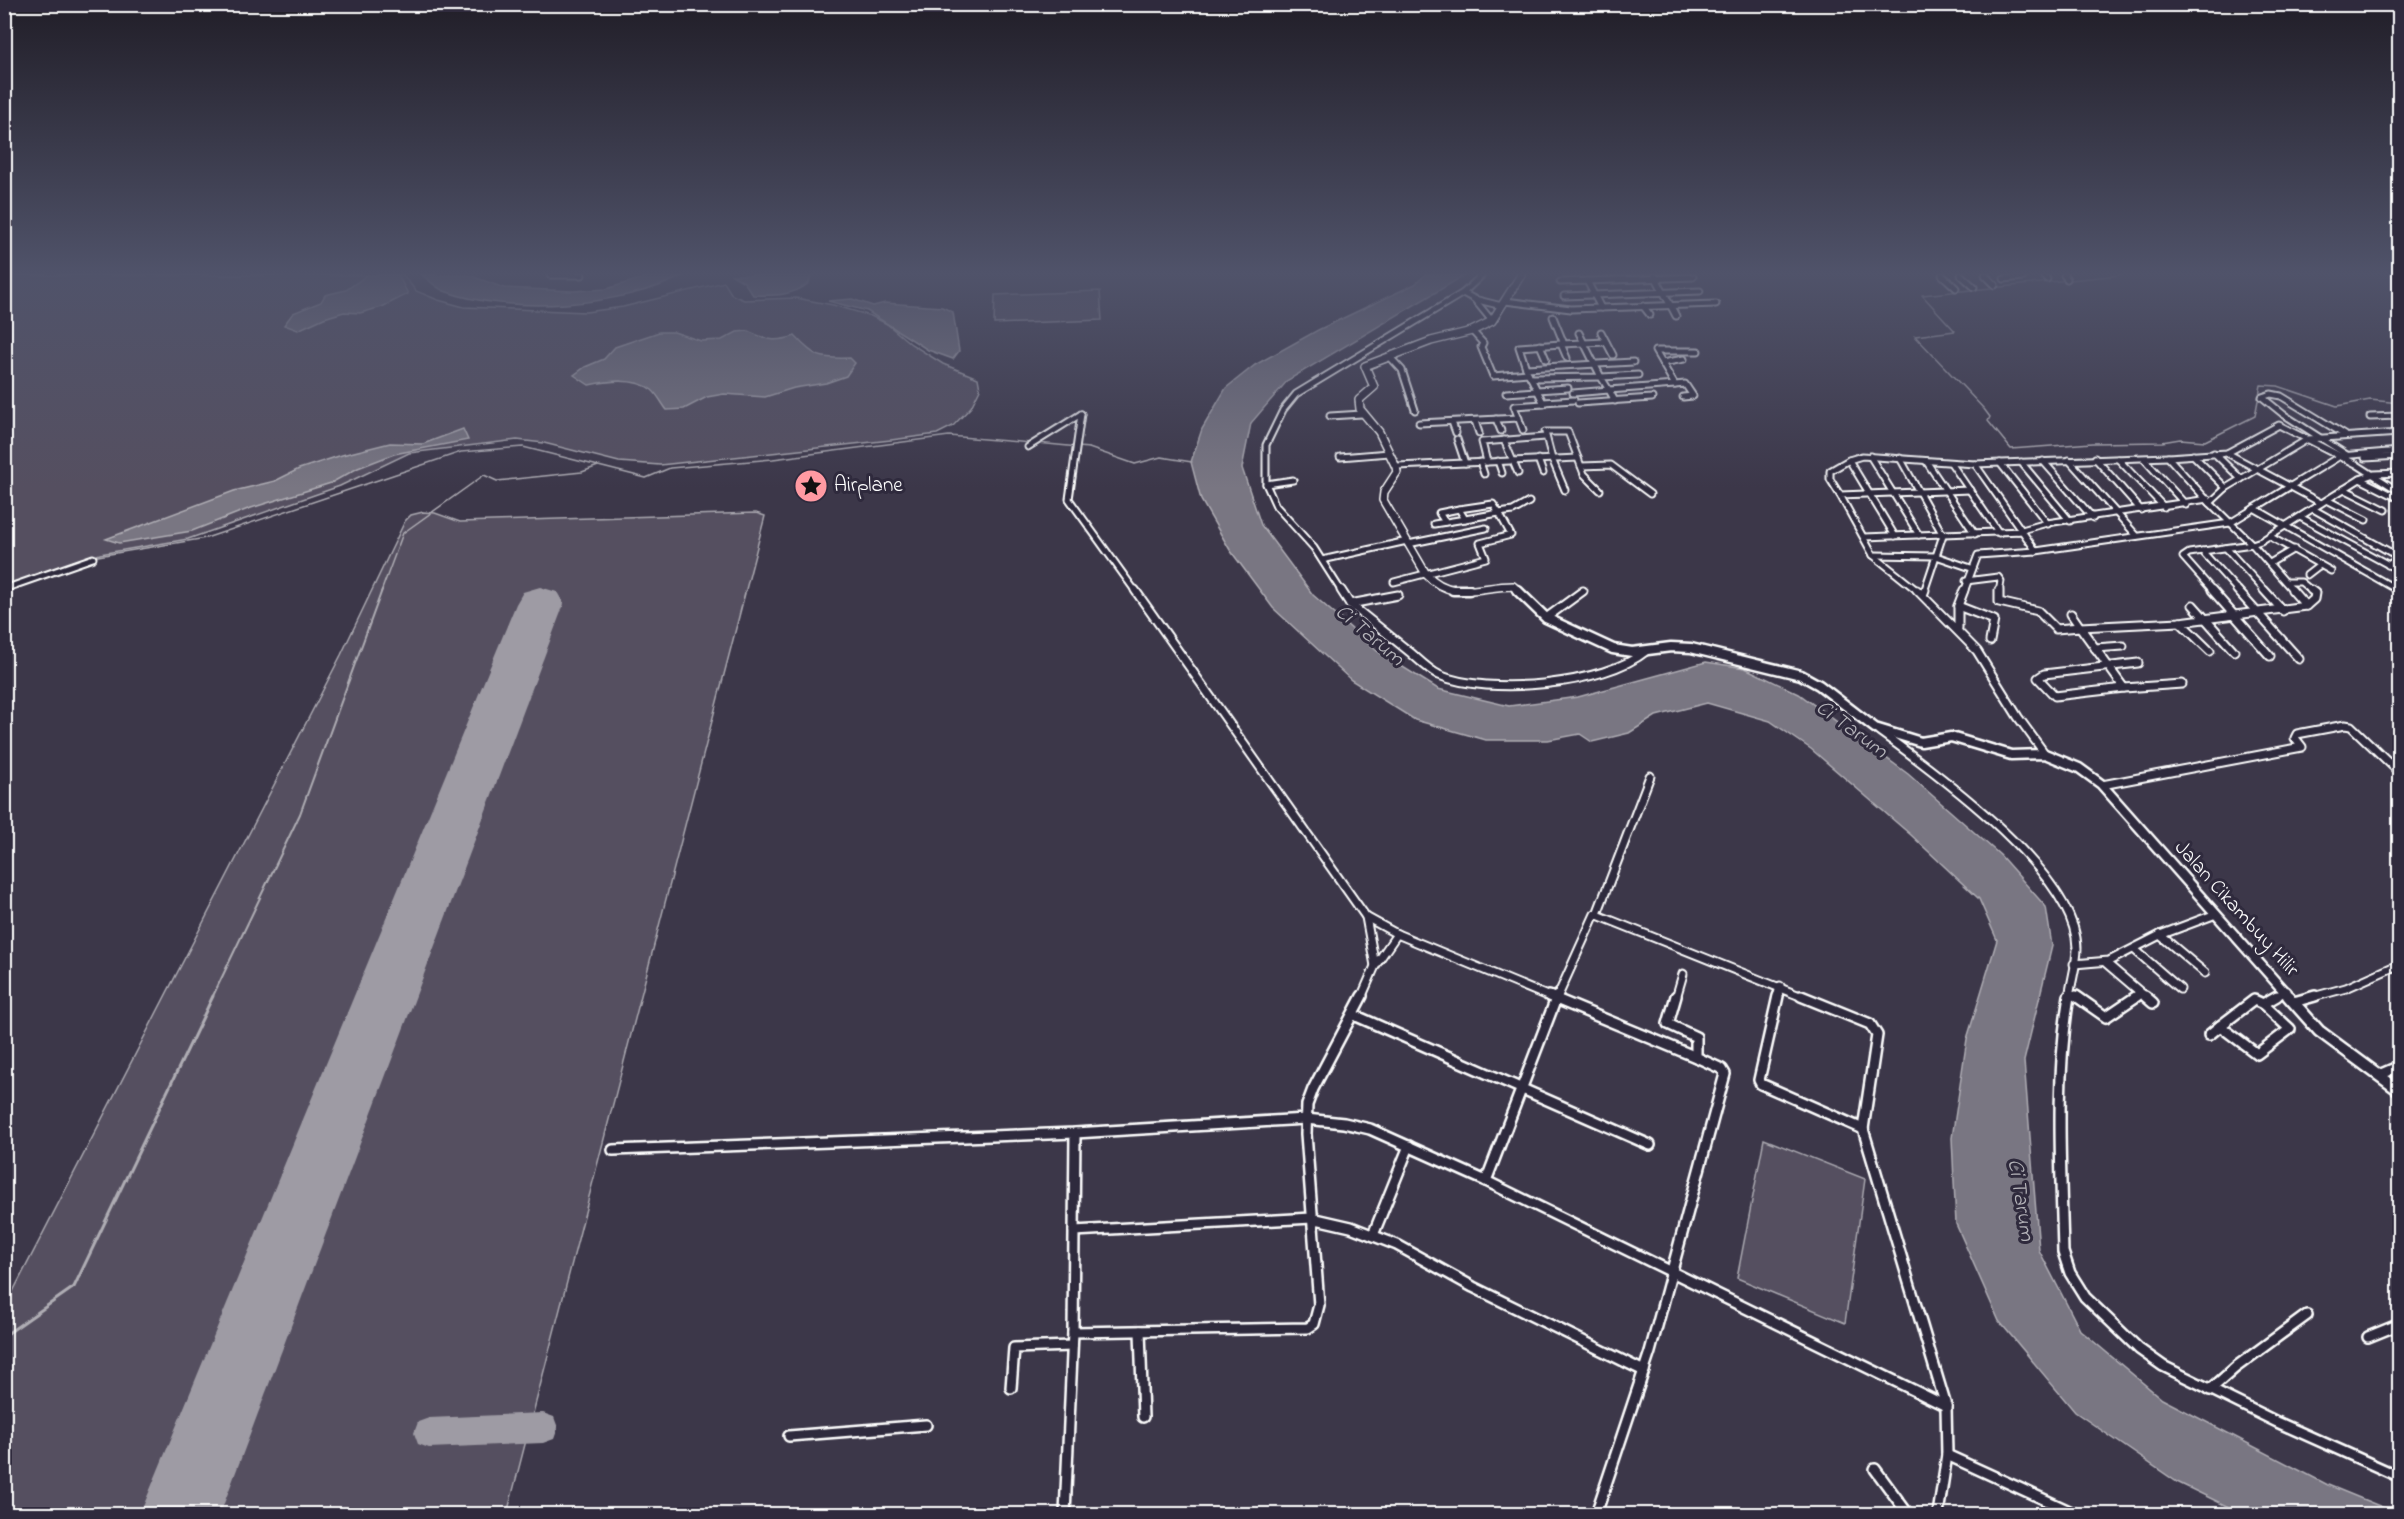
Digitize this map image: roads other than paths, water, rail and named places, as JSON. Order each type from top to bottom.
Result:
[{"type":"street","points":[[1374,346],[1304,388],[1290,399],[1266,446],[1266,484],[1276,506],[1322,560],[1350,604],[1437,674],[1476,685],[1522,686],[1596,674],[1628,664],[1646,651]]},
{"type":"street","points":[[1365,366],[1417,346]]},
{"type":"street","points":[[1481,346],[1493,376],[1594,363],[1633,362]]},
{"type":"street","points":[[1525,346],[1518,347],[1543,402]]},
{"type":"street","points":[[1541,346],[1546,359]]},
{"type":"street","points":[[1563,346],[1567,357]]},
{"type":"street","points":[[1585,346],[1614,400]]},
{"type":"street","points":[[1608,346],[1613,355]]},
{"type":"street","points":[[1676,385],[1655,351],[1698,351]]},
{"type":"street","points":[[1389,356],[1402,370],[1415,410]]},
{"type":"street","points":[[1355,358],[1365,366],[1374,387],[1358,401],[1362,414],[1376,426],[1396,466],[1397,472],[1384,492],[1383,500],[1426,574],[1439,588],[1450,590],[1516,587],[1535,610],[1546,618],[1613,649],[1646,651],[1671,647],[1691,648],[1801,675],[1819,685],[1983,811],[2045,879],[2068,911],[2077,938],[2064,1027],[2060,1084],[2060,1158],[2065,1262],[2085,1297],[2139,1349],[2174,1373],[2400,1477]]},
{"type":"street","points":[[1662,363],[1684,359]]},
{"type":"street","points":[[1529,373],[1565,376],[1569,380],[1638,375]]},
{"type":"street","points":[[1573,393],[1685,384],[1693,396],[1683,397]]},
{"type":"street","points":[[1506,393],[1568,388]]},
{"type":"street","points":[[2345,435],[2281,396],[2273,394],[2262,397],[2283,414],[2322,437],[2344,457],[2400,456]]},
{"type":"street","points":[[1523,430],[1514,406],[1544,404],[1543,402],[1652,398]]},
{"type":"street","points":[[1028,447],[1081,414],[1069,500],[1192,668],[1366,917],[1375,966]]},
{"type":"street","points":[[1330,416],[1362,414]]},
{"type":"street","points":[[2370,417],[2400,416]]},
{"type":"street","points":[[1419,423],[1519,418]]},
{"type":"street","points":[[1496,419],[1501,431]]},
{"type":"street","points":[[1475,421],[1479,433]]},
{"type":"street","points":[[1452,422],[1465,463]]},
{"type":"street","points":[[2227,453],[2275,425],[2308,439],[2374,474],[2398,495]]},
{"type":"street","points":[[1565,490],[1552,459],[1544,433],[1546,431],[1568,432],[1584,474],[1600,490]]},
{"type":"street","points":[[1864,537],[1999,533],[2117,513],[2185,505],[2209,500],[2308,439],[2400,433]]},
{"type":"street","points":[[1484,474],[1481,442],[1545,437]]},
{"type":"street","points":[[1504,440],[1518,472]]},
{"type":"street","points":[[1958,628],[1958,606],[1975,557],[1981,554],[2036,551],[2230,524],[2289,486],[2344,457],[2400,451]]},
{"type":"street","points":[[1340,457],[1389,453]]},
{"type":"street","points":[[2214,453],[2241,479]]},
{"type":"street","points":[[2041,754],[1977,651],[1958,628],[1923,595],[1873,555],[1830,479],[1830,471],[1849,460],[1870,456],[1975,464],[2095,458],[2144,459],[2227,453],[2289,486],[2366,520]]},
{"type":"street","points":[[2193,455],[2226,488]]},
{"type":"street","points":[[1870,456],[1919,535]]},
{"type":"street","points":[[2169,457],[2230,524],[2270,563],[2306,606]]},
{"type":"street","points":[[1396,466],[1578,458]]},
{"type":"street","points":[[1900,458],[1943,535],[1923,595]]},
{"type":"street","points":[[2095,458],[2142,511]]},
{"type":"street","points":[[1538,459],[1544,473]]},
{"type":"street","points":[[2118,459],[2165,508]]},
{"type":"street","points":[[2144,459],[2185,505]]},
{"type":"street","points":[[1849,460],[1895,536]]},
{"type":"street","points":[[2069,460],[2137,536]]},
{"type":"street","points":[[1498,461],[1502,473]]},
{"type":"street","points":[[1926,461],[1975,534]]},
{"type":"street","points":[[2043,461],[2093,518]]},
{"type":"street","points":[[2021,462],[2070,521]]},
{"type":"street","points":[[1951,463],[1999,533]]},
{"type":"street","points":[[2000,463],[2048,524]]},
{"type":"street","points":[[1975,464],[2036,551]]},
{"type":"street","points":[[1581,466],[1611,465],[1650,494]]},
{"type":"street","points":[[2270,656],[2182,557],[2184,554],[2252,544],[2269,536],[2360,479],[2374,474],[2400,473]]},
{"type":"street","points":[[2360,479],[2398,495]]},
{"type":"street","points":[[1266,484],[1293,480]]},
{"type":"street","points":[[2344,489],[2386,510]]},
{"type":"street","points":[[1840,495],[1970,490]]},
{"type":"street","points":[[1434,524],[1513,511],[1529,502]]},
{"type":"street","points":[[1394,582],[1486,558],[1480,543],[1511,535],[1493,504],[1439,513],[1445,522]]},
{"type":"street","points":[[1479,506],[1485,515]]},
{"type":"street","points":[[2254,508],[2394,588]]},
{"type":"street","points":[[1459,509],[1464,519]]},
{"type":"street","points":[[2313,509],[2397,556],[2397,559],[2388,565]]},
{"type":"street","points":[[2300,517],[2400,571]]},
{"type":"street","points":[[1322,560],[1486,528]]},
{"type":"street","points":[[2269,536],[2331,571]]},
{"type":"street","points":[[2226,548],[2283,611]]},
{"type":"street","points":[[2270,563],[2294,549]]},
{"type":"street","points":[[2202,551],[2299,659]]},
{"type":"street","points":[[1873,555],[1936,556],[1971,568]]},
{"type":"street","points":[[4,589],[93,558]]},
{"type":"street","points":[[2307,575],[2320,565]]},
{"type":"street","points":[[1966,581],[1998,577],[2001,581],[1998,599],[2000,602],[2038,611],[2056,629],[2235,617],[2306,606],[2314,599],[2315,594],[2301,582],[2286,582]]},
{"type":"street","points":[[1546,618],[1583,591]]},
{"type":"street","points":[[1350,604],[1398,596]]},
{"type":"street","points":[[2193,605],[2234,651]]},
{"type":"street","points":[[1958,606],[1994,620],[1990,642]]},
{"type":"street","points":[[2071,614],[2124,688]]},
{"type":"street","points":[[2180,622],[2210,651]]},
{"type":"street","points":[[2096,648],[2123,646]]},
{"type":"street","points":[[2138,663],[2044,674],[2038,678],[2055,696],[2182,684]]},
{"type":"street","points":[[2102,785],[2302,747],[2295,738],[2297,734],[2345,725],[2351,726],[2400,773]]},
{"type":"street","points":[[1875,728],[1921,742],[1951,737],[2006,754],[2041,754]]},
{"type":"street","name":"Jalan Cikambuy Hilir","points":[[2041,754],[2079,768],[2102,785],[2319,1031],[2400,1091]]},
{"type":"street","points":[[1486,1181],[1556,999],[1597,914],[1625,838],[1646,793],[1650,776]]},
{"type":"street","points":[[1597,914],[1780,986],[1870,1024],[1874,1028],[1876,1035],[1863,1129],[1946,1406],[1947,1455],[1938,1515]]},
{"type":"street","points":[[2074,964],[2094,966],[2106,963],[2160,935],[2216,914]]},
{"type":"street","points":[[1366,917],[1397,934],[1696,1057],[1722,1070],[1725,1074],[1644,1371],[1596,1515]]},
{"type":"street","points":[[1072,1332],[1314,1326],[1318,1320],[1319,1305],[1306,1119],[1313,1089],[1354,1015],[1375,966],[1397,934]]},
{"type":"street","points":[[2160,935],[2205,973]]},
{"type":"street","points":[[2134,949],[2180,989]]},
{"type":"street","points":[[2106,963],[2153,1004]]},
{"type":"street","points":[[2294,1002],[2346,988],[2400,964]]},
{"type":"street","points":[[1683,974],[1668,1024],[1696,1037],[1696,1057]]},
{"type":"street","points":[[1780,986],[1759,1080],[1761,1084],[1863,1129]]},
{"type":"street","points":[[2263,1004],[2286,991]]},
{"type":"street","points":[[2069,994],[2080,998],[2106,1017],[2141,994]]},
{"type":"street","points":[[2209,1035],[2220,1026],[2253,1001],[2263,1004],[2291,1032],[2257,1054],[2220,1026]]},
{"type":"street","points":[[1354,1015],[1650,1145]]},
{"type":"street","points":[[2379,1075],[2400,1066]]},
{"type":"street","points":[[613,1150],[1076,1133],[1306,1119],[1327,1120],[1370,1129],[1486,1181],[1946,1406]]},
{"type":"street","points":[[1065,1515],[1072,1346],[1076,1133]]},
{"type":"street","points":[[1373,1236],[1409,1146]]},
{"type":"street","points":[[1074,1231],[1312,1218],[1351,1227],[1644,1371]]},
{"type":"street","points":[[2210,1390],[2236,1367],[2307,1316]]},
{"type":"street","points":[[2368,1337],[2400,1324]]},
{"type":"street","points":[[1140,1331],[1143,1417]]},
{"type":"street","points":[[1011,1388],[1016,1346],[1072,1346]]},
{"type":"street","points":[[789,1436],[926,1425]]},
{"type":"street","points":[[1947,1455],[2076,1515]]},
{"type":"street","points":[[1875,1469],[1908,1515]]},
{"type":"water","points":[[805,346],[819,356],[850,358],[855,363],[846,376],[826,383],[794,388],[765,397],[724,394],[707,397],[684,409],[667,410],[652,390],[638,383],[621,381],[589,385],[574,375],[585,367],[604,359],[615,347]]},
{"type":"water","points":[[922,346],[958,346],[959,351],[953,359]]},
{"type":"water","name":"Ci Tarum","points":[[1289,346],[1346,346],[1288,380],[1251,423],[1242,468],[1261,525],[1313,595],[1377,651],[1438,689],[1509,706],[1578,697],[1706,662],[1745,668],[1799,694],[1908,774],[2000,855],[2046,907],[2052,946],[2024,1061],[2039,1250],[2080,1330],[2162,1399],[2328,1485],[2399,1514],[2243,1514],[2177,1482],[2075,1412],[1999,1321],[1956,1224],[1952,1138],[1967,1039],[1997,940],[1979,899],[1911,835],[1811,749],[1770,721],[1707,703],[1656,716],[1629,733],[1592,742],[1580,734],[1548,740],[1486,740],[1415,720],[1351,680],[1273,608],[1230,550],[1201,500],[1191,462],[1202,429],[1226,388],[1255,365]]},
{"type":"water","points":[[463,429],[468,440],[394,454],[358,468],[331,483],[248,509],[192,531],[119,543],[106,539],[234,491],[275,481],[299,469],[342,455],[390,443],[423,444]]},
{"type":"waterway","points":[[1924,346],[1984,409],[1990,417],[1988,421],[2011,449],[2092,443],[2162,442],[2180,439],[2205,441],[2255,416],[2261,385],[2278,386],[2337,406],[2370,400],[2400,403]]},
{"type":"waterway","points":[[92,557],[206,538],[461,452],[523,447],[646,478],[670,468],[773,459],[949,436],[1031,443]]},
{"type":"waterway","points":[[1037,443],[1089,448],[1135,464],[1161,457],[1192,462]]},
{"type":"waterway","points":[[381,592],[403,533],[484,475],[497,481],[582,472],[598,466]]},
{"type":"waterway","points":[[212,998],[300,814],[382,590]]},
{"type":"waterway","points":[[4,1336],[74,1287],[213,996]]},
{"type":"place","name":"Airplane","points":[[811,486]]}]
